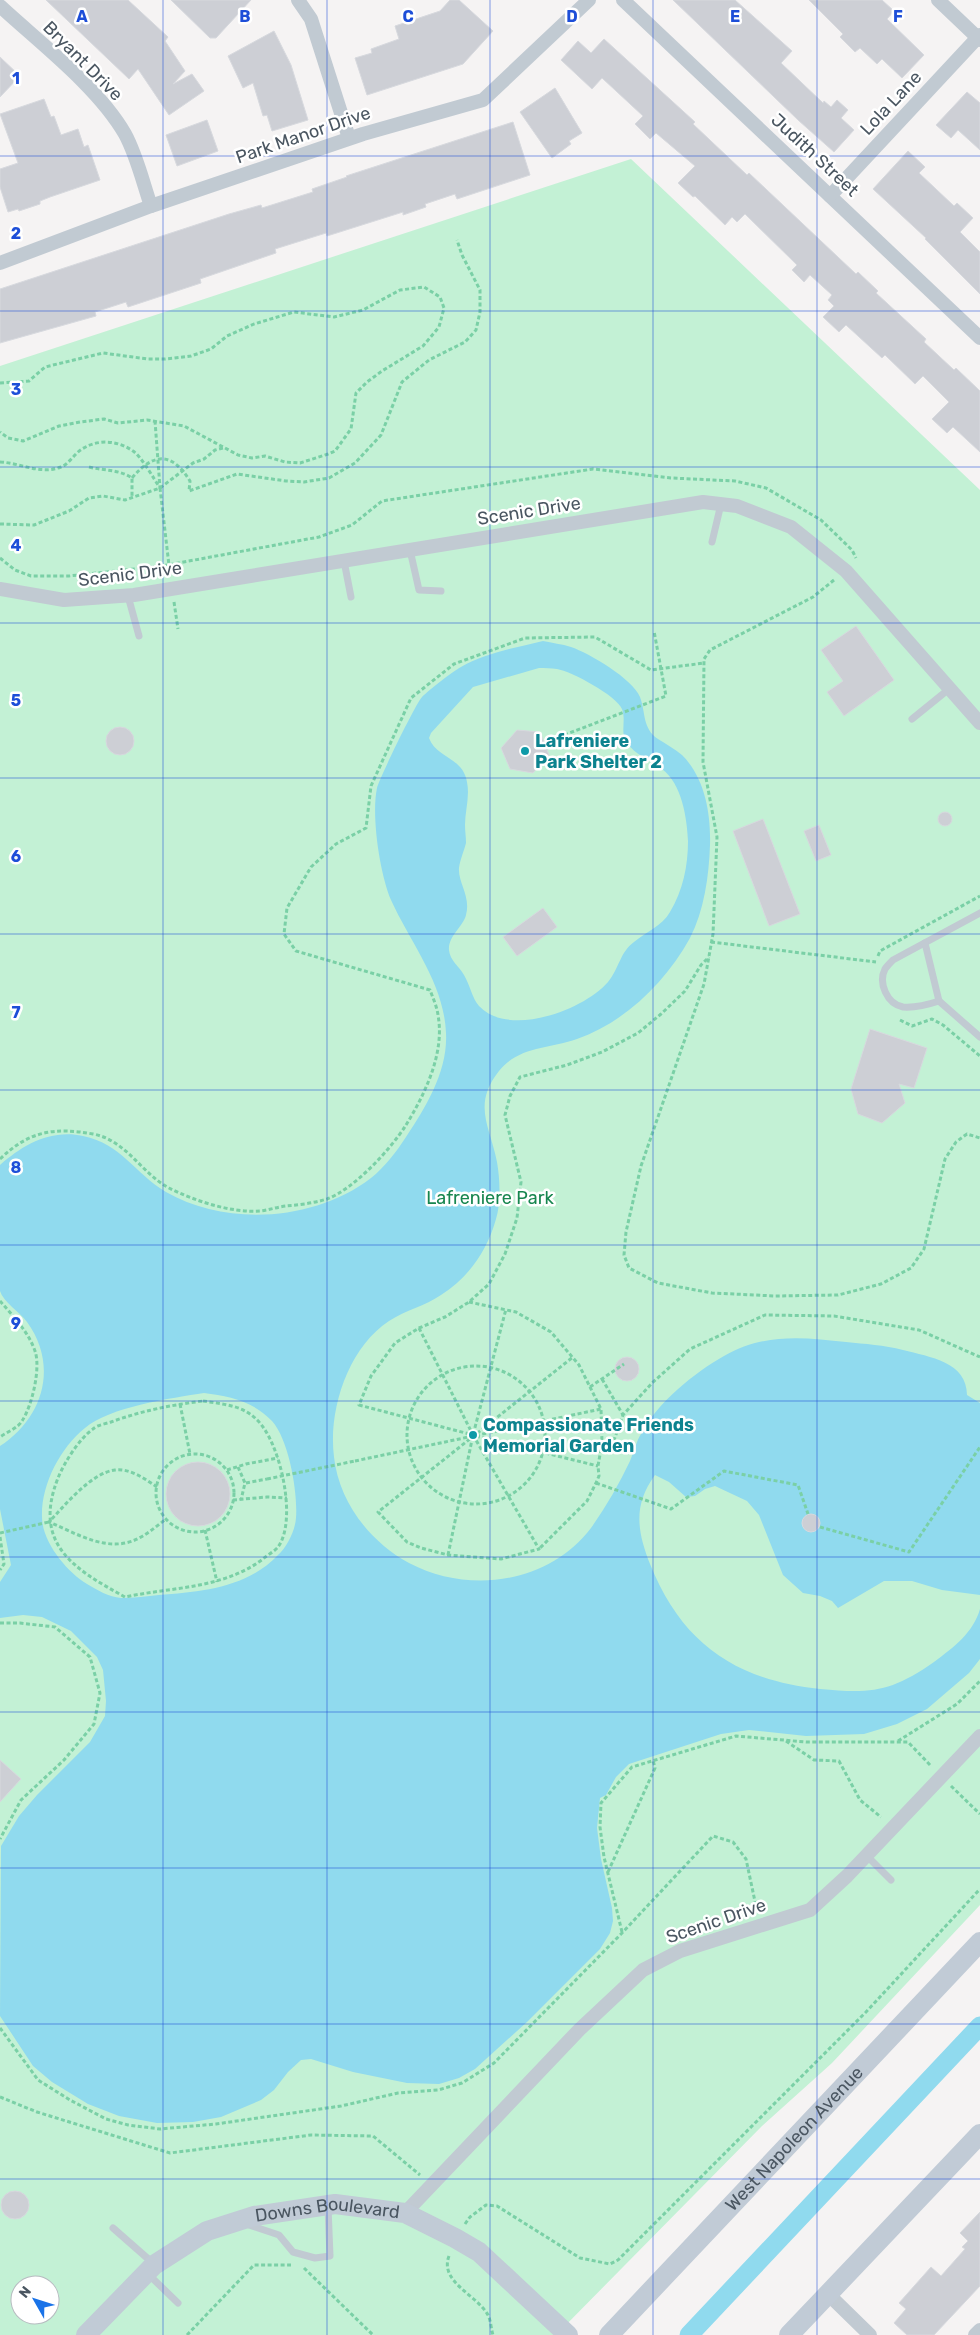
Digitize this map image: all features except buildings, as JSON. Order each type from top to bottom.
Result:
[{"type":"main road","name":"West Napoleon Avenue","points":[[609,2335],[980,1942]]},
{"type":"main road","points":[[789,2335],[980,2134]]},
{"type":"main road","name":"Downs Boulevard","points":[[86,2335],[150,2268],[207,2231],[254,2216],[328,2204],[405,2213],[455,2238],[479,2252],[568,2335]]},
{"type":"street","points":[[298,0],[314,26],[350,138]]},
{"type":"street","name":"Park Manor Drive","points":[[0,263],[151,206],[350,138],[483,100],[589,0]]},
{"type":"street","name":"Judith Street","points":[[623,0],[980,338]]},
{"type":"street","points":[[938,0],[979,38]]},
{"type":"street","name":"Bryant Drive","points":[[0,6],[91,90],[113,117],[128,141],[151,206]]},
{"type":"street","name":"Lola Lane","points":[[830,196],[979,38]]},
{"type":"street","name":"Scenic Drive","points":[[0,589],[64,600],[128,596],[704,502],[737,506],[791,527],[846,571],[980,724]]},
{"type":"street","name":"Scenic Drive","points":[[405,2213],[580,2029],[643,1970],[680,1951],[810,1910],[866,1856],[980,1736]]},
{"type":"street","points":[[828,2294],[870,2335]]},
{"type":"street","points":[[975,2335],[980,2330]]},
{"type":"lane","points":[[712,542],[721,504]]},
{"type":"lane","points":[[410,550],[419,590],[441,591]]},
{"type":"lane","points":[[344,561],[351,597]]},
{"type":"lane","points":[[128,596],[139,636]]},
{"type":"lane","points":[[912,719],[949,688]]},
{"type":"lane","points":[[939,1001],[917,1007],[901,1007],[885,993],[883,981],[885,969],[893,960],[980,913]]},
{"type":"lane","points":[[925,943],[939,1001],[980,1037]]},
{"type":"lane","points":[[866,1856],[891,1880]]},
{"type":"lane","points":[[239,2221],[279,2235],[293,2252],[315,2258],[330,2256],[328,2204]]},
{"type":"lane","points":[[113,2228],[150,2268],[178,2303]]},
{"type":"path","points":[[132,498],[132,478],[143,465],[158,458],[176,462],[190,481],[190,491],[237,474],[304,482],[329,478],[355,463],[381,435],[402,382],[430,360],[465,342],[476,330],[480,312],[480,290],[462,255],[457,240]]},
{"type":"path","points":[[0,383],[29,381],[45,367],[103,353],[148,359],[191,356],[211,348],[227,336],[245,328],[294,312],[334,316],[363,310],[400,290],[424,287],[440,297],[444,308],[439,327],[424,346],[382,371],[367,382],[356,394],[351,429],[335,452],[300,463],[285,462],[265,456],[252,458],[238,455],[184,426],[156,421],[130,420],[118,423],[104,419],[80,422],[59,426],[23,441],[8,438],[0,432]]},
{"type":"path","points":[[156,421],[160,488],[178,629]]},
{"type":"path","points":[[0,462],[10,462],[35,470],[61,467],[81,450],[101,441],[116,444],[134,452],[160,488]]},
{"type":"path","points":[[0,524],[34,524],[69,511],[89,498],[103,496],[125,500],[132,498],[160,488],[193,463],[204,459],[215,450],[223,447]]},
{"type":"path","points":[[89,466],[105,471],[122,471],[132,478]]},
{"type":"path","points":[[0,558],[15,570],[31,576],[69,576],[169,565],[320,537],[352,526],[382,500],[593,469],[671,478],[735,481],[766,488],[821,520],[852,550],[856,558],[846,571],[813,597],[710,650],[704,659],[703,762],[717,837],[717,879],[709,957],[704,984],[640,1166],[626,1232],[624,1256],[629,1268],[658,1283],[712,1293],[775,1296],[838,1295],[881,1284],[911,1268],[924,1249],[945,1159],[956,1142],[967,1134],[980,1138]]},
{"type":"path","points":[[546,742],[666,696],[654,631]]},
{"type":"path","points":[[0,1159],[13,1147],[30,1137],[70,1131],[96,1134],[113,1140],[141,1166],[168,1187],[202,1203],[259,1211],[328,1198],[357,1179],[393,1145],[430,1080],[439,1040],[438,1015],[430,990],[296,951],[284,934],[286,908],[311,867],[336,844],[366,828],[371,786],[411,698],[454,664],[525,638],[595,637],[651,670],[704,663]]},
{"type":"path","points":[[711,942],[876,962]]},
{"type":"path","points":[[598,1466],[359,1405],[371,1376],[395,1343],[469,1302],[489,1284],[505,1254],[517,1218],[521,1182],[505,1115],[510,1096],[520,1077],[566,1065],[602,1052],[638,1032],[661,1014],[685,991],[701,965],[709,957]]},
{"type":"path","points":[[0,1301],[18,1320],[36,1352],[36,1371],[34,1392],[21,1423],[0,1436]]},
{"type":"path","points":[[469,1302],[506,1309],[537,1322],[551,1332],[573,1357],[601,1409],[602,1443],[598,1466],[599,1476],[587,1501],[539,1549],[502,1559],[448,1555],[407,1542],[378,1512],[573,1357]]},
{"type":"path","points":[[448,1555],[473,1435],[506,1309]]},
{"type":"path","points":[[602,1443],[613,1443],[623,1415],[652,1383],[690,1349],[765,1315],[834,1316],[920,1330],[980,1356]]},
{"type":"path","points":[[419,1328],[473,1435],[539,1549]]},
{"type":"path","points":[[590,1387],[624,1364]]},
{"type":"path","points":[[492,1366],[530,1391],[544,1421],[547,1437],[539,1465],[509,1497],[496,1503],[467,1504],[459,1502],[446,1497],[430,1486],[413,1465],[408,1449],[409,1419],[414,1404],[431,1382],[443,1375],[458,1368],[492,1366]]},
{"type":"path","points":[[602,1379],[623,1415]]},
{"type":"path","points":[[203,1401],[241,1408],[257,1420],[275,1446],[287,1498],[288,1521],[278,1547],[250,1568],[218,1582],[125,1597],[72,1565],[56,1541],[49,1522],[51,1496],[64,1463],[93,1428],[134,1414],[180,1404],[203,1401]]},
{"type":"path","points":[[180,1404],[190,1454]]},
{"type":"path","points":[[245,1483],[601,1409]]},
{"type":"path","points":[[820,1527],[909,1552],[980,1447]]},
{"type":"path","points":[[190,1454],[211,1457],[227,1470],[232,1480],[233,1500],[224,1519],[215,1526],[205,1530],[184,1530],[174,1526],[166,1519],[158,1504],[157,1487],[160,1475],[168,1464],[178,1457],[190,1454]]},
{"type":"path","points":[[227,1470],[278,1458]]},
{"type":"path","points":[[238,1466],[245,1483],[242,1500]]},
{"type":"path","points":[[0,1533],[49,1522],[90,1481],[115,1470],[139,1475],[157,1487]]},
{"type":"path","points":[[596,1483],[671,1509],[724,1471],[798,1485],[808,1514]]},
{"type":"path","points":[[233,1500],[267,1497],[287,1498]]},
{"type":"path","points":[[49,1522],[92,1541],[114,1545],[139,1538],[166,1519]]},
{"type":"path","points":[[205,1530],[218,1582]]},
{"type":"path","points":[[0,1537],[4,1564],[0,1570]]},
{"type":"path","points":[[0,1623],[54,1627],[90,1658],[100,1693],[94,1724],[64,1760],[21,1800],[0,1839]]},
{"type":"path","points":[[898,1742],[957,1704],[980,1681]]},
{"type":"path","points":[[622,1933],[600,1827],[601,1803],[632,1766],[736,1736],[806,1742],[908,1742],[980,1814]]},
{"type":"path","points":[[785,1740],[814,1760],[839,1761],[860,1800],[893,1827]]},
{"type":"path","points":[[608,1872],[655,1768],[653,1760]]},
{"type":"path","points":[[0,2030],[38,2080],[70,2100],[106,2118],[128,2125],[160,2129],[216,2124],[341,2106],[398,2093],[438,2090],[462,2083],[494,2063],[622,1933],[713,1836],[733,1842],[746,1858],[760,1926]]},
{"type":"path","points":[[493,2335],[488,2316],[450,2277],[446,2264],[455,2238],[470,2217],[486,2205],[498,2206],[580,2258],[610,2264],[618,2260],[866,2012],[980,1889]]},
{"type":"path","points":[[0,2097],[37,2112],[170,2153],[312,2136],[374,2136],[431,2185]]},
{"type":"path","points":[[187,2335],[254,2265],[301,2265],[373,2335]]},
{"type":"green space","name":"Lafreniere Park","points":[[631,159],[980,490],[980,1905],[832,2063],[762,2126],[556,2335],[0,2335],[0,366]]},
{"type":"water","points":[[543,641],[571,647],[588,655],[629,682],[640,697],[649,730],[658,739],[682,755],[690,764],[701,785],[708,809],[710,845],[705,893],[695,928],[680,955],[642,999],[595,1032],[577,1039],[535,1049],[516,1057],[499,1071],[491,1083],[486,1094],[485,1116],[497,1162],[500,1191],[498,1213],[488,1242],[476,1262],[451,1288],[435,1299],[389,1321],[362,1347],[344,1382],[334,1420],[334,1457],[342,1490],[369,1532],[382,1544],[409,1563],[433,1573],[457,1579],[507,1578],[531,1572],[553,1561],[574,1547],[591,1528],[607,1504],[630,1461],[639,1437],[656,1411],[689,1380],[724,1356],[754,1343],[784,1338],[830,1340],[882,1346],[924,1355],[954,1368],[961,1375],[967,1395],[980,1403],[980,1595],[942,1590],[912,1581],[884,1581],[838,1608],[832,1601],[820,1596],[803,1593],[783,1575],[759,1515],[747,1501],[715,1486],[705,1489],[695,1496],[686,1497],[669,1482],[655,1475],[643,1497],[640,1508],[639,1518],[642,1540],[650,1564],[663,1592],[678,1616],[696,1636],[716,1653],[738,1667],[762,1677],[790,1684],[838,1691],[880,1689],[905,1680],[934,1662],[968,1632],[977,1618],[980,1609],[980,1659],[969,1673],[927,1709],[897,1724],[864,1734],[806,1736],[749,1730],[721,1734],[629,1764],[616,1777],[606,1795],[600,1798],[597,1828],[601,1859],[612,1908],[613,1921],[610,1933],[600,1949],[527,2022],[475,2069],[459,2078],[439,2084],[407,2083],[353,2072],[311,2059],[301,2060],[288,2072],[274,2090],[261,2100],[221,2117],[193,2122],[157,2123],[119,2116],[88,2104],[52,2082],[33,2066],[0,2016],[1,1846],[19,1816],[37,1795],[90,1742],[105,1716],[106,1701],[103,1670],[97,1657],[71,1631],[42,1617],[23,1615],[0,1618],[0,1582],[11,1565],[0,1509],[0,1446],[27,1421],[36,1406],[42,1390],[44,1373],[37,1339],[24,1318],[4,1299],[0,1291],[0,1165],[18,1151],[38,1140],[59,1135],[83,1136],[108,1145],[166,1192],[190,1203],[216,1211],[243,1214],[298,1211],[324,1203],[349,1192],[381,1169],[406,1137],[428,1101],[443,1061],[446,1033],[444,1015],[433,981],[391,900],[383,875],[376,829],[375,800],[377,788],[418,702],[425,694],[452,673],[471,662],[501,651]],"holes":[[[539,668],[557,669],[572,674],[603,691],[622,709],[624,736],[628,744],[637,753],[669,775],[679,792],[685,812],[688,841],[687,860],[684,878],[675,904],[667,917],[629,946],[612,977],[597,992],[582,1002],[546,1016],[527,1020],[508,1020],[492,1015],[479,1006],[464,975],[450,954],[449,945],[466,915],[467,908],[459,868],[466,843],[465,825],[468,788],[465,774],[460,767],[437,750],[429,738],[431,733],[473,687]],[[204,1393],[231,1398],[249,1404],[265,1414],[278,1430],[288,1453],[294,1481],[296,1518],[287,1543],[281,1552],[266,1566],[252,1575],[223,1586],[175,1594],[121,1598],[99,1591],[79,1579],[64,1564],[46,1536],[42,1517],[43,1505],[45,1492],[54,1468],[76,1436],[85,1428],[109,1414],[142,1404]]]},
{"type":"waterway","points":[[689,2335],[980,2026]]},
{"type":"place","name":"Lafreniere Park Shelter 2","points":[[525,751]]},
{"type":"place","name":"Compassionate Friends Memorial Garden","points":[[473,1435]]}]
